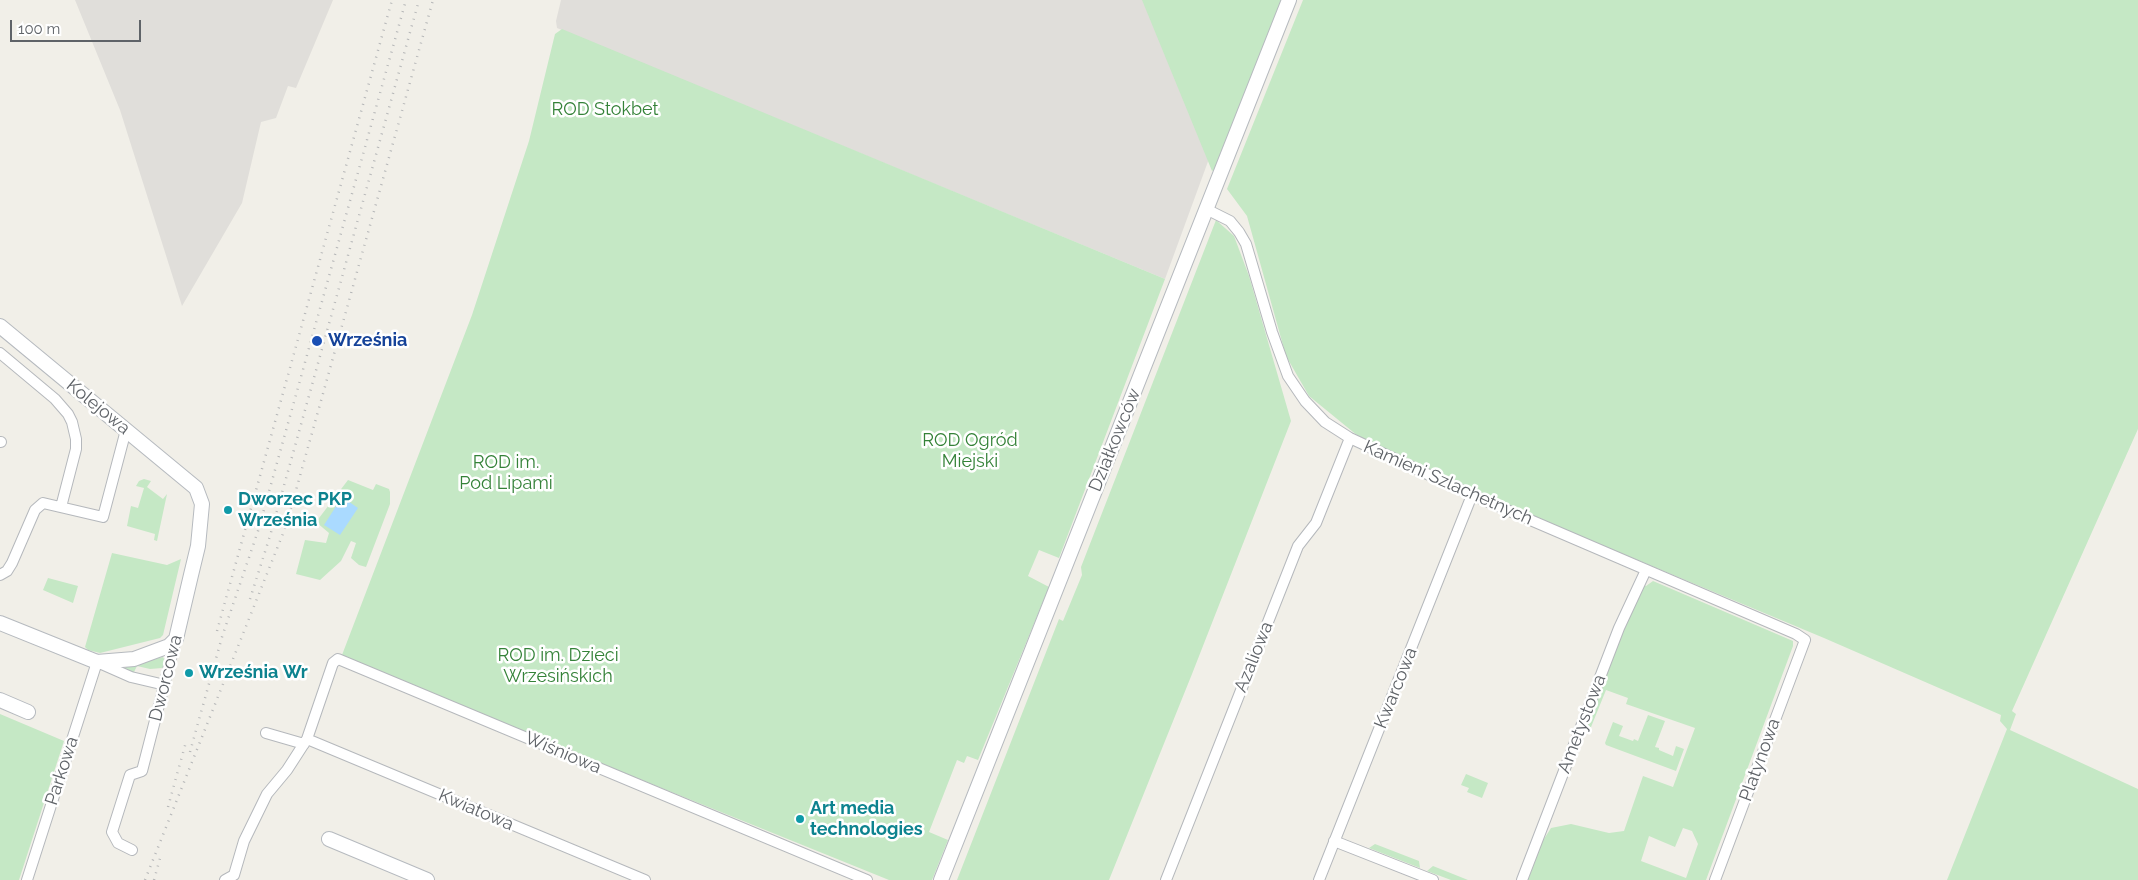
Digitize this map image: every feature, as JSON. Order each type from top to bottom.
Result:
[{"type":"street","name":"Działkowców","points":[[941,880],[1289,0]]},
{"type":"street","name":"Kamieni Szlachetnych","points":[[1206,210],[1230,221],[1246,244],[1272,332],[1288,376],[1306,401],[1326,422],[1350,438],[1472,495],[1796,634],[1805,640]]},
{"type":"street","name":"Kolejowa","points":[[0,326],[196,488]]},
{"type":"street","points":[[0,353],[55,399],[68,414],[72,422],[76,449],[61,507]]},
{"type":"street","points":[[0,575],[7,571],[12,563],[38,506],[46,504],[103,517],[126,430]]},
{"type":"street","name":"Azaliowa","points":[[1166,880],[1298,546],[1316,523],[1350,438]]},
{"type":"street","name":"Dworcowa","points":[[132,850],[118,843],[112,832],[130,775],[142,771],[165,685],[201,524],[202,504],[196,488]]},
{"type":"street","name":"Kwarcowa","points":[[1319,880],[1472,495]]},
{"type":"street","name":"Ametystowa","points":[[1522,880],[1619,628],[1646,570]]},
{"type":"street","points":[[0,623],[131,677],[165,685]]},
{"type":"street","points":[[96,662],[123,661],[159,651],[169,646],[176,639]]},
{"type":"street","name":"Platynowa","points":[[1715,880],[1805,640]]},
{"type":"street","name":"Wiśniowa","points":[[305,742],[333,663],[338,659],[867,880]]},
{"type":"street","name":"Parkowa","points":[[26,880],[96,662]]},
{"type":"street","points":[[0,700],[28,712]]},
{"type":"street","name":"Kwiatowa","points":[[266,733],[305,742],[645,880]]},
{"type":"street","points":[[225,880],[239,877],[244,841],[253,820],[267,794],[287,770],[305,742]]},
{"type":"street","points":[[329,839],[427,880]]},
{"type":"street","points":[[1334,842],[1433,880]]},
{"type":"shaded area","points":[[75,0],[333,0],[296,88],[288,86],[276,118],[261,122],[242,203],[182,306],[120,110]]},
{"type":"shaded area","points":[[561,0],[1148,0],[1210,156],[1165,279],[557,28],[556,21]]},
{"type":"green space","points":[[1142,0],[1284,0],[1219,166],[1212,171]]},
{"type":"green space","points":[[1303,0],[2138,0],[2138,429],[2012,711],[2016,714],[2010,730],[2138,789],[2138,880],[1947,880],[2007,729],[2000,721],[2001,715],[1824,638],[1496,501],[1358,436],[1309,396],[1286,356],[1247,216],[1227,189]]},
{"type":"green space","points":[[562,29],[1165,279],[1059,558],[1039,550],[1028,576],[1049,587],[978,760],[967,756],[964,763],[957,760],[929,832],[948,840],[932,880],[889,880],[523,732],[342,655],[472,315],[529,141],[555,34]]},
{"type":"green space","points":[[1216,220],[1234,236],[1249,276],[1291,421],[1192,674],[1109,880],[957,880],[1059,619],[1063,621],[1082,575],[1081,567]]},
{"type":"green space","points":[[144,479],[151,481],[147,487],[163,499],[167,494],[157,541],[154,540],[155,534],[127,526],[131,506],[138,508],[144,488],[136,486],[139,481]]},
{"type":"green space","points":[[348,480],[373,490],[376,484],[389,489],[390,492],[390,504],[366,567],[359,565],[351,558],[356,543],[351,541],[341,561],[320,580],[296,574],[305,540],[326,543],[329,533],[316,522]]},
{"type":"green space","points":[[112,553],[167,565],[181,559],[163,635],[160,638],[100,653],[88,650],[85,647]]},
{"type":"green space","points":[[48,578],[78,586],[73,603],[43,590]]},
{"type":"green space","points":[[1653,581],[1793,641],[1793,646],[1706,880],[1528,880],[1542,842],[1551,828],[1571,824],[1609,833],[1624,831],[1643,776],[1673,787],[1695,728],[1626,704],[1628,698],[1606,690],[1589,732],[1585,728],[1604,676],[1643,584],[1646,586]],"holes":[[[1683,828],[1692,831],[1698,844],[1686,878],[1641,861],[1649,836],[1675,847]]]},
{"type":"green space","points":[[163,657],[166,663],[162,668],[150,669],[137,666],[133,674],[125,669],[126,666]]},
{"type":"green space","points":[[0,714],[64,741],[19,880],[0,880]]},
{"type":"green space","points":[[1648,715],[1665,721],[1655,747],[1673,756],[1676,746],[1684,749],[1676,771],[1605,743],[1613,722],[1623,726],[1619,736],[1638,741]]},
{"type":"green space","points":[[1466,774],[1488,783],[1482,798],[1467,792],[1469,788],[1461,785]]},
{"type":"green space","points":[[1375,844],[1419,861],[1420,868],[1369,848]]},
{"type":"green space","points":[[1433,866],[1468,880],[1451,880],[1427,871]]},
{"type":"water","points":[[342,497],[358,508],[340,535],[324,525]]},
{"type":"railway","points":[[217,631],[392,0]]},
{"type":"railway","points":[[190,752],[222,637],[258,531],[406,0]]},
{"type":"railway","points":[[250,599],[270,536],[419,0]]},
{"type":"railway","points":[[145,880],[286,526],[433,0]]},
{"type":"railway","points":[[168,807],[186,742]]},
{"type":"railway","points":[[154,880],[161,855]]},
{"type":"place","name":"Września","points":[[317,341]]},
{"type":"place","name":"Dworzec PKP Września","points":[[228,510]]},
{"type":"place","name":"Września Wr","points":[[189,673]]},
{"type":"place","name":"Art media technologies","points":[[800,819]]},
{"type":"park label","name":"ROD Stokbet","points":[[605,110]]},
{"type":"park label","name":"ROD Ogród Miejski","points":[[970,451]]},
{"type":"park label","name":"ROD im. Pod Lipami","points":[[506,473]]},
{"type":"park label","name":"ROD im. Dzieci Wrzesińskich","points":[[558,666]]}]
